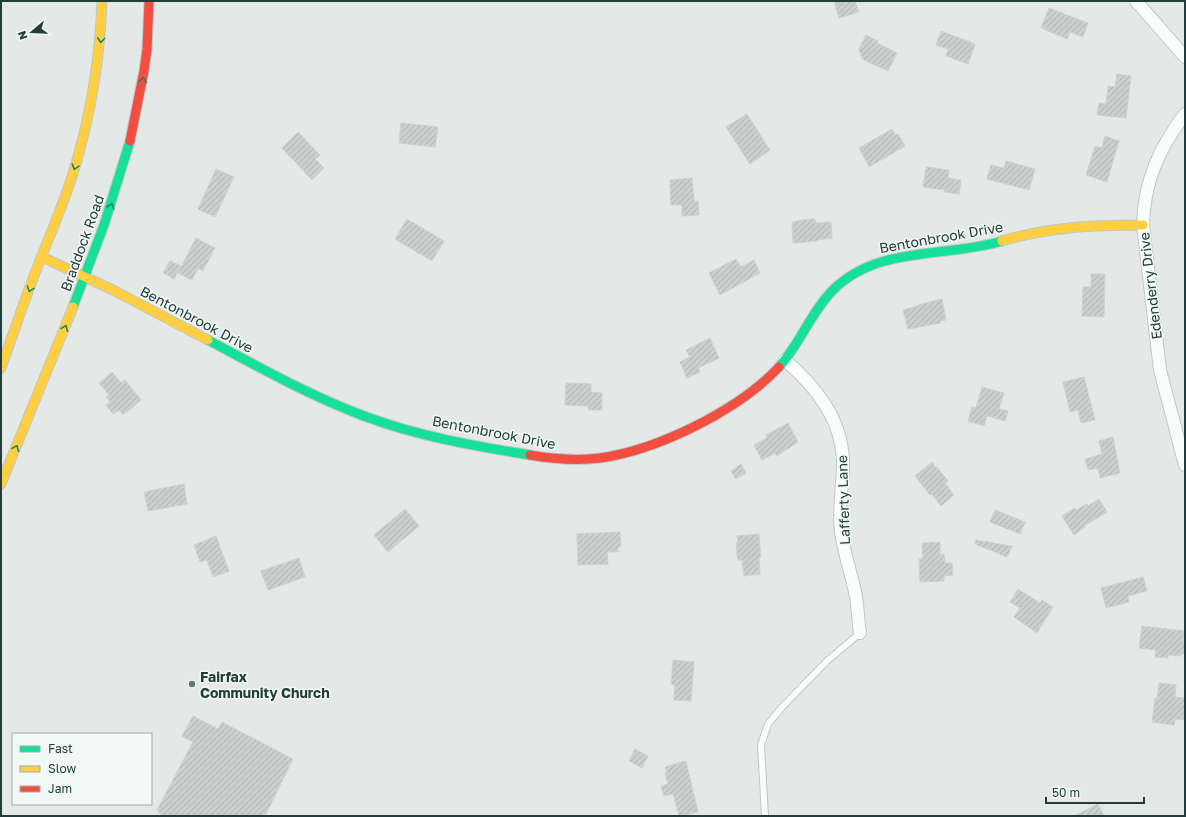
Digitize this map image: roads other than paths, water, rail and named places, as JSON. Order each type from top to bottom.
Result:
[{"type":"street","points":[[1,368],[70,184],[93,100],[100,45],[102,1]]},
{"type":"street","name":"Braddock Road","points":[[1,484],[85,278],[118,186],[142,88],[147,50],[149,1]]},
{"type":"street","points":[[1136,1],[1185,57]]},
{"type":"street","name":"Edenderry Drive","points":[[1185,114],[1169,138],[1151,172],[1143,208],[1143,225],[1160,370],[1185,465]]},
{"type":"street","name":"Bentonbrook Drive","points":[[42,257],[113,290],[295,386],[362,415],[451,441],[528,456],[578,460],[622,454],[645,447],[666,439],[733,403],[771,374],[785,360],[825,298],[844,280],[873,263],[897,256],[976,248],[1031,233],[1058,228],[1143,225]]},
{"type":"street","name":"Lafferty Lane","points":[[785,360],[803,375],[819,395],[830,413],[840,441],[843,462],[841,531],[844,550],[856,597],[860,633]]},
{"type":"lane","points":[[765,816],[761,745],[768,724],[784,704],[827,660],[860,633]]},
{"type":"place","name":"Fairfax Community Church","points":[[192,684]]}]
